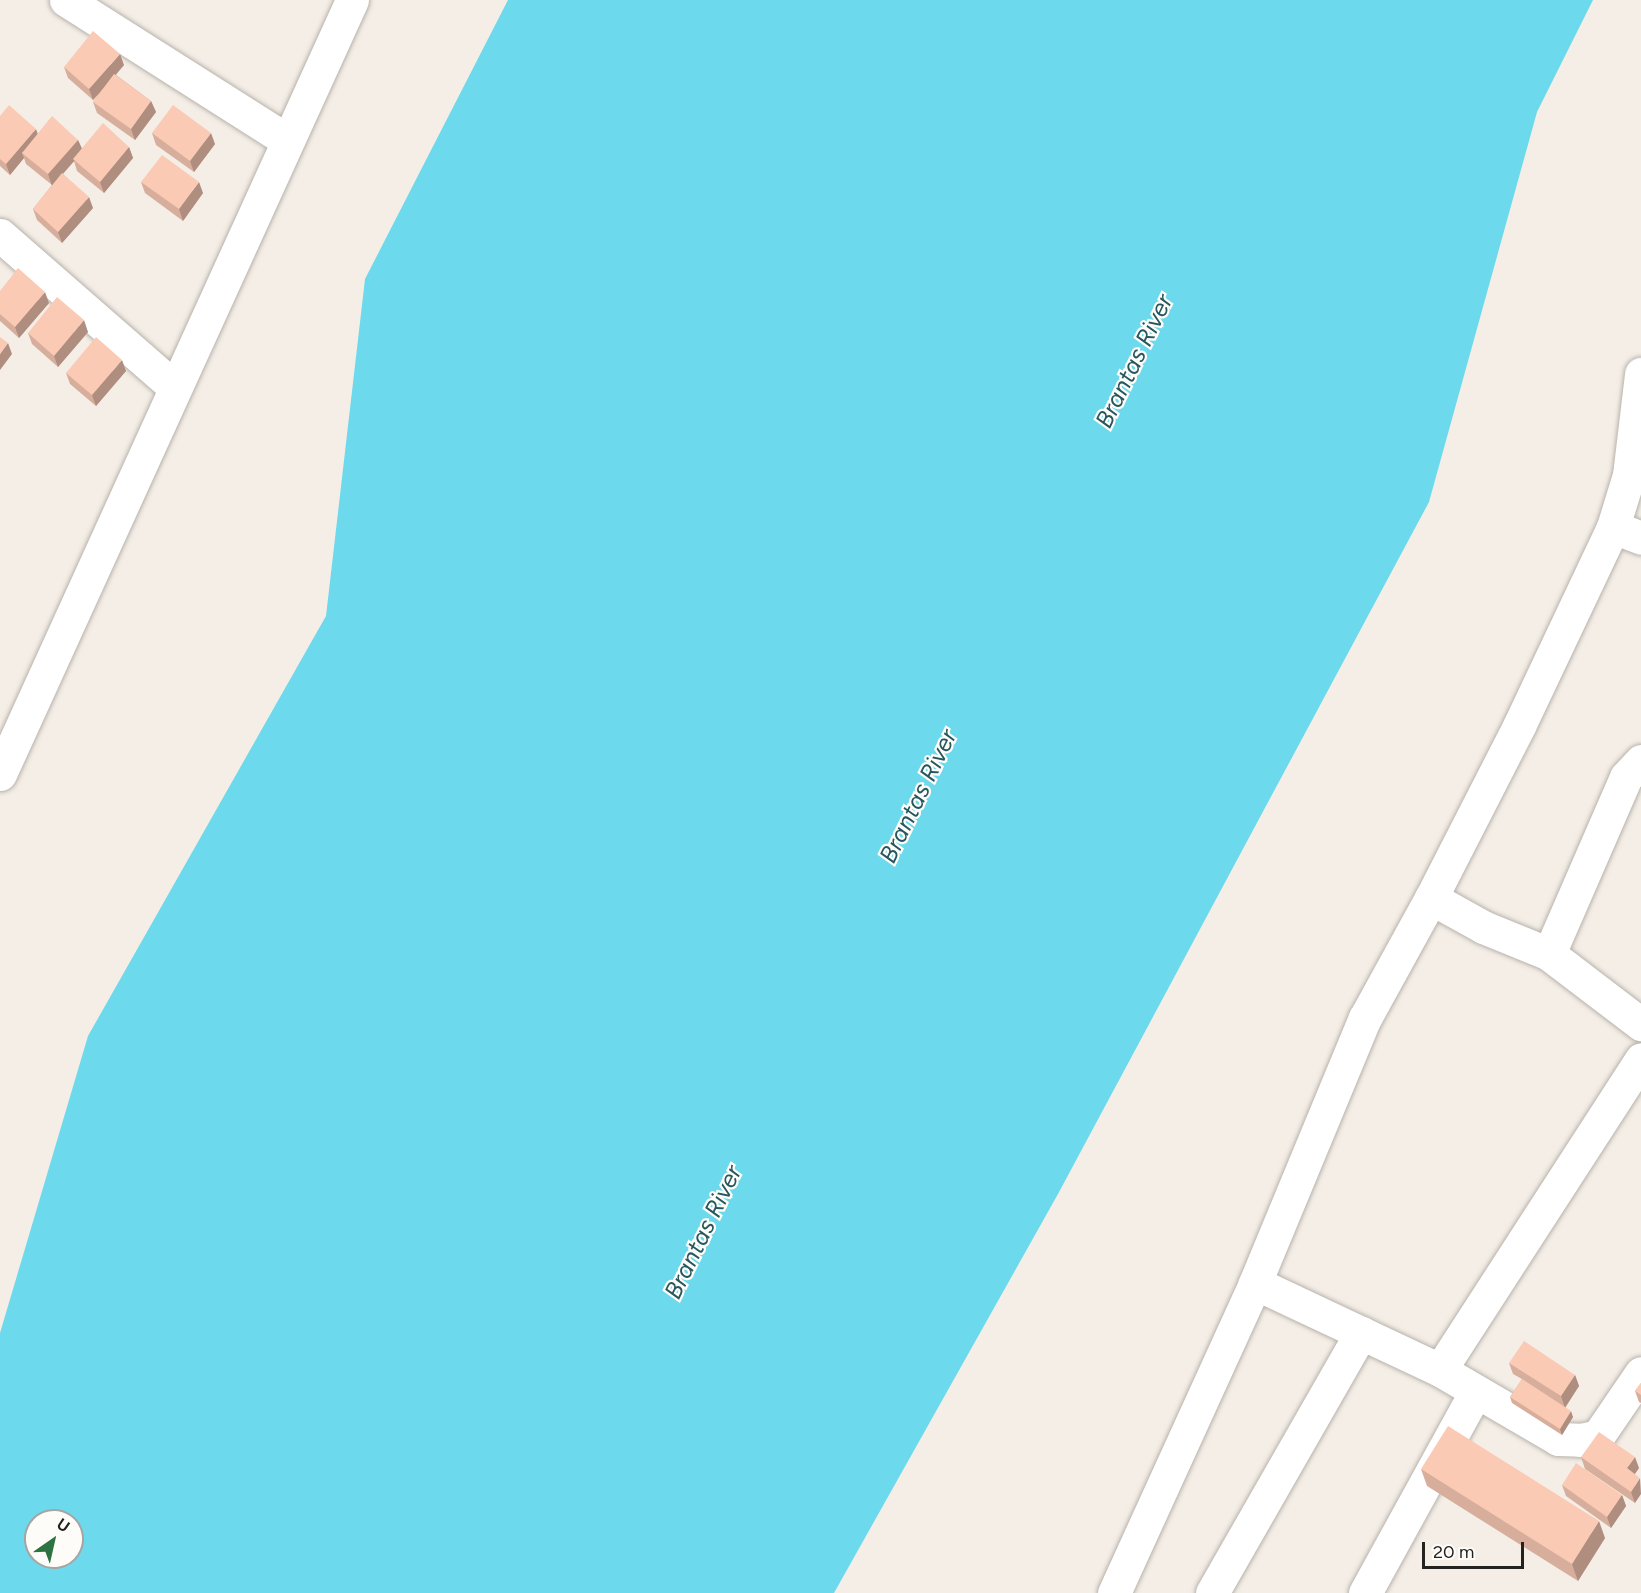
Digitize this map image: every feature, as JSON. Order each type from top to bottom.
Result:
[{"type":"street","points":[[66,0],[287,140]]},
{"type":"street","points":[[4,754],[352,0]]},
{"type":"street","points":[[0,236],[174,387]]},
{"type":"street","points":[[1114,1593],[1254,1283],[1365,1018],[1431,898],[1519,726],[1627,533],[1629,475],[1641,374]]},
{"type":"street","points":[[1549,954],[1636,775]]},
{"type":"street","points":[[1431,898],[1483,927],[1549,954],[1641,1023]]},
{"type":"street","points":[[1440,1370],[1641,1059]]},
{"type":"street","points":[[1254,1283],[1440,1370],[1558,1438],[1581,1440],[1598,1436],[1641,1373]]},
{"type":"street","points":[[1212,1593],[1361,1333]]},
{"type":"street","points":[[1365,1593],[1476,1391]]},
{"type":"water","name":"Brantas River","points":[[508,0],[1593,0],[1537,112],[1429,502],[1058,1194],[834,1593],[0,1593],[0,1333],[88,1036],[326,616],[365,279]]},
{"type":"building","points":[[93,31],[120,54],[89,89],[64,67]]},
{"type":"building","points":[[114,74],[151,101],[131,129],[93,102]]},
{"type":"building","points":[[9,105],[36,129],[6,164],[0,159],[0,116]]},
{"type":"building","points":[[173,105],[211,133],[190,161],[152,133]]},
{"type":"building","points":[[52,116],[78,140],[48,174],[22,153]]},
{"type":"building","points":[[103,123],[129,147],[100,182],[73,159]]},
{"type":"building","points":[[162,155],[199,182],[179,209],[141,182]]},
{"type":"building","points":[[62,173],[89,197],[58,232],[33,209]]},
{"type":"building","points":[[18,268],[45,292],[15,327],[0,314],[0,291]]},
{"type":"building","points":[[57,297],[84,320],[54,356],[28,333]]},
{"type":"building","points":[[0,337],[8,343],[0,354]]},
{"type":"building","points":[[96,337],[122,360],[92,395],[66,373]]},
{"type":"building","points":[[1524,1341],[1575,1375],[1561,1396],[1509,1363]]},
{"type":"building","points":[[1522,1379],[1571,1411],[1560,1429],[1510,1397]]},
{"type":"building","points":[[1641,1383],[1641,1395],[1635,1391]]},
{"type":"building","points":[[1448,1426],[1599,1521],[1572,1564],[1421,1469]]},
{"type":"building","points":[[1599,1432],[1635,1457],[1627,1468],[1640,1478],[1631,1492],[1581,1457]]},
{"type":"building","points":[[1576,1463],[1622,1495],[1607,1517],[1562,1485]]}]
